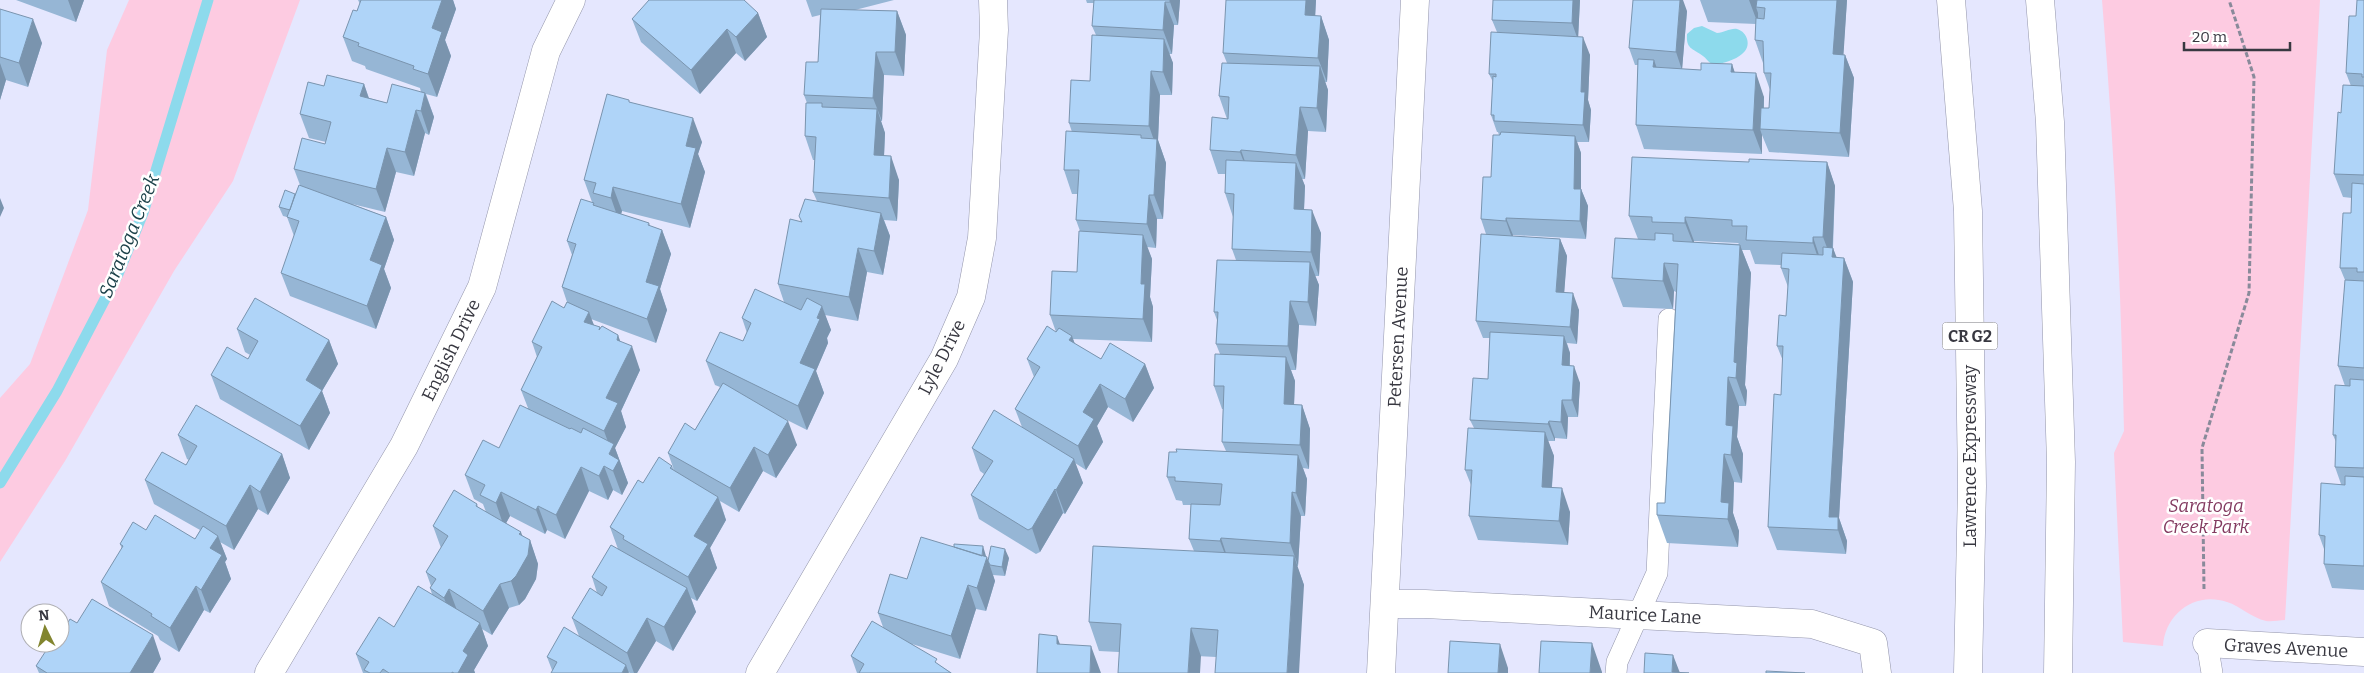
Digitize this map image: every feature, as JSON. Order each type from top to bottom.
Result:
[{"type":"main road","name":"English Drive","points":[[269,673],[404,446],[482,287],[546,51],[570,0]]},
{"type":"main road","name":"Lyle Drive","points":[[760,673],[944,359],[971,297],[982,238],[994,30],[993,0]]},
{"type":"main road","name":"Petersen Avenue","points":[[1381,673],[1415,0]]},
{"type":"main road","name":"Lawrence Expressway","points":[[1951,0],[1968,211],[1972,476],[1968,673]]},
{"type":"main road","points":[[2040,0],[2050,122],[2061,462],[2058,673]]},
{"type":"main road","name":"Maurice Lane","points":[[1385,604],[1640,614],[1812,624],[1873,643],[1877,673]]},
{"type":"main road","name":"Graves Avenue","points":[[2207,643],[2364,652]]},
{"type":"lane","points":[[1616,673],[1617,662],[1657,573],[1670,318]]},
{"type":"lane","points":[[2207,643],[2212,673]]},
{"type":"path","points":[[2204,590],[2202,448],[2249,293],[2254,77],[2229,0]]},
{"type":"green space","points":[[129,0],[300,0],[233,181],[174,271],[65,461],[0,562],[0,398],[30,364],[88,210],[107,50]]},
{"type":"green space","name":"Saratoga Creek Park","points":[[2102,0],[2320,0],[2285,620],[2266,621],[2227,602],[2215,599],[2204,600],[2193,603],[2176,615],[2169,624],[2163,646],[2123,642],[2114,453],[2124,431],[2121,323]]},
{"type":"water","points":[[1702,26],[1717,33],[1737,29],[1746,36],[1747,48],[1742,54],[1732,60],[1720,64],[1712,64],[1690,48],[1688,43],[1687,34],[1694,28]]},
{"type":"building","points":[[361,0],[442,0],[432,28],[442,32],[428,74],[413,69],[414,66],[358,46],[359,43],[343,37],[353,10],[357,11]]},
{"type":"building","points":[[649,0],[744,0],[758,13],[736,37],[727,29],[691,70],[632,19]]},
{"type":"building","points":[[1094,0],[1170,0],[1170,2],[1165,2],[1163,30],[1092,26]]},
{"type":"building","points":[[1226,0],[1306,0],[1305,15],[1321,16],[1318,58],[1223,53]]},
{"type":"building","points":[[1493,0],[1573,0],[1572,23],[1492,20]]},
{"type":"building","points":[[1633,0],[1680,0],[1676,52],[1629,48]]},
{"type":"building","points":[[1757,0],[1837,0],[1833,54],[1845,55],[1840,133],[1760,129],[1761,108],[1769,108],[1771,73],[1764,73],[1763,41],[1755,40],[1756,18],[1764,19],[1765,8],[1756,7]]},
{"type":"building","points":[[2357,0],[2364,0],[2364,77],[2362,77],[2362,74],[2346,73],[2349,16],[2356,16]]},
{"type":"building","points":[[0,9],[33,19],[19,63],[0,57]]},
{"type":"building","points":[[821,9],[897,11],[895,52],[876,52],[873,98],[804,95],[806,62],[818,62]]},
{"type":"building","points":[[1491,32],[1583,37],[1581,92],[1585,92],[1583,125],[1494,121],[1494,115],[1491,115],[1493,76],[1496,77],[1496,74],[1489,74]]},
{"type":"building","points":[[1092,35],[1164,39],[1163,72],[1151,71],[1149,126],[1069,123],[1071,80],[1090,81]]},
{"type":"building","points":[[1638,59],[1654,60],[1653,67],[1701,70],[1701,63],[1732,64],[1731,72],[1756,73],[1753,130],[1636,125]]},
{"type":"building","points":[[1222,63],[1320,66],[1317,108],[1300,107],[1296,155],[1241,150],[1240,152],[1210,150],[1212,117],[1228,119],[1229,97],[1219,96]]},
{"type":"building","points":[[327,75],[364,84],[360,96],[387,103],[392,84],[425,93],[421,111],[416,110],[405,152],[387,148],[376,189],[294,169],[302,138],[325,144],[331,122],[300,114],[308,82],[324,86]]},
{"type":"building","points":[[2343,85],[2364,86],[2364,175],[2334,174],[2338,112],[2341,113]]},
{"type":"building","points":[[607,94],[629,100],[629,102],[693,118],[686,146],[696,148],[681,204],[613,187],[611,198],[593,193],[596,183],[584,180]]},
{"type":"building","points":[[806,103],[822,103],[822,107],[877,109],[874,155],[891,156],[889,198],[813,192],[816,137],[805,136]]},
{"type":"building","points":[[1066,131],[1141,135],[1141,138],[1157,139],[1154,195],[1149,195],[1147,224],[1076,220],[1079,170],[1064,170]]},
{"type":"building","points":[[1501,132],[1575,136],[1574,189],[1581,189],[1580,221],[1506,218],[1506,221],[1481,219],[1483,177],[1491,177],[1493,135],[1500,135]]},
{"type":"building","points":[[1632,157],[1749,162],[1749,159],[1827,162],[1823,237],[1813,237],[1813,243],[1746,240],[1747,226],[1732,226],[1732,220],[1685,217],[1685,223],[1652,222],[1652,217],[1629,216]]},
{"type":"building","points":[[1226,160],[1296,163],[1294,209],[1312,210],[1311,252],[1232,249],[1234,194],[1225,193]]},
{"type":"building","points":[[2352,183],[2364,184],[2364,272],[2357,272],[2357,268],[2340,268],[2343,213],[2351,213]]},
{"type":"building","points":[[299,185],[386,217],[370,260],[382,265],[367,306],[281,273],[299,221],[287,217]]},
{"type":"building","points":[[285,190],[295,194],[290,210],[279,207]]},
{"type":"building","points":[[581,199],[594,203],[593,205],[649,223],[648,225],[662,230],[646,282],[659,286],[647,319],[562,287],[576,244],[567,241]]},
{"type":"building","points":[[805,199],[881,213],[874,251],[858,248],[849,297],[778,284],[790,219],[802,222],[799,216]]},
{"type":"building","points":[[1079,231],[1143,235],[1141,284],[1145,284],[1143,319],[1050,315],[1052,271],[1077,272]]},
{"type":"building","points":[[1655,233],[1673,234],[1673,241],[1740,245],[1734,362],[1737,363],[1736,378],[1728,377],[1726,425],[1733,426],[1731,455],[1724,454],[1721,502],[1729,503],[1728,519],[1657,515],[1657,503],[1665,503],[1678,264],[1664,263],[1663,281],[1612,278],[1615,238],[1655,240]]},
{"type":"building","points":[[1481,234],[1560,239],[1556,292],[1573,293],[1570,327],[1476,321]]},
{"type":"building","points":[[1823,247],[1833,248],[1832,257],[1844,258],[1829,517],[1838,517],[1838,530],[1768,527],[1774,394],[1781,395],[1783,346],[1777,346],[1779,315],[1786,316],[1789,269],[1781,268],[1782,253],[1823,255]]},
{"type":"building","points":[[1217,260],[1310,262],[1308,302],[1290,301],[1288,346],[1216,344],[1218,312],[1214,312]]},
{"type":"building","points":[[2345,280],[2364,281],[2364,368],[2338,366]]},
{"type":"building","points":[[755,289],[801,310],[807,298],[822,306],[817,318],[820,319],[800,363],[815,369],[798,406],[706,361],[720,332],[743,341],[751,323],[742,318]]},
{"type":"building","points":[[255,298],[329,340],[306,380],[322,390],[300,426],[211,375],[227,347],[248,359],[258,341],[237,329]]},
{"type":"building","points":[[552,301],[564,308],[567,302],[589,312],[584,322],[600,327],[599,330],[602,326],[618,335],[617,340],[632,346],[606,398],[618,403],[604,431],[521,390],[542,347],[532,342]]},
{"type":"building","points":[[1047,326],[1056,332],[1059,328],[1072,336],[1069,340],[1101,359],[1110,343],[1145,364],[1125,399],[1100,384],[1083,412],[1094,419],[1078,446],[1015,409],[1040,367],[1027,359]]},
{"type":"building","points":[[1490,332],[1564,336],[1562,365],[1574,366],[1572,400],[1562,400],[1561,422],[1549,421],[1548,424],[1470,420],[1473,378],[1488,379]]},
{"type":"building","points":[[1215,354],[1286,357],[1284,404],[1302,405],[1300,445],[1222,442],[1224,386],[1214,386]]},
{"type":"building","points":[[2350,379],[2364,380],[2364,468],[2335,467],[2336,435],[2333,435],[2335,385],[2350,386]]},
{"type":"building","points":[[723,383],[788,421],[768,455],[754,447],[730,488],[668,453],[685,423],[695,430]]},
{"type":"building","points":[[196,405],[282,454],[260,492],[250,485],[226,526],[145,480],[162,452],[186,465],[197,446],[178,435]]},
{"type":"building","points":[[520,405],[570,429],[581,433],[583,428],[614,444],[609,454],[619,460],[613,471],[604,466],[599,476],[581,467],[556,515],[538,506],[536,510],[501,492],[496,503],[480,495],[485,485],[465,475],[483,440],[499,448]]},
{"type":"building","points":[[994,410],[1074,459],[1032,528],[1028,530],[971,495],[993,461],[972,448]]},
{"type":"building","points":[[1468,428],[1545,432],[1542,487],[1562,488],[1559,521],[1469,516],[1472,470],[1465,470]]},
{"type":"building","points":[[1176,449],[1298,455],[1296,493],[1292,492],[1290,543],[1221,538],[1220,541],[1189,539],[1191,504],[1220,505],[1222,484],[1175,481],[1175,477],[1167,477],[1169,452],[1177,452]]},
{"type":"building","points":[[659,457],[672,466],[670,468],[718,497],[694,536],[708,544],[688,577],[623,539],[624,536],[610,527],[638,480],[643,483]]},
{"type":"building","points":[[2345,476],[2364,477],[2364,566],[2324,564],[2325,536],[2319,535],[2321,483],[2345,485]]},
{"type":"building","points":[[454,490],[477,504],[476,506],[521,532],[519,534],[530,540],[528,555],[516,576],[511,581],[500,584],[483,611],[449,589],[444,598],[430,588],[436,579],[426,572],[448,536],[433,526]]},
{"type":"building","points":[[155,515],[195,539],[203,526],[218,536],[210,548],[222,555],[201,590],[196,586],[170,628],[151,616],[152,614],[101,582],[123,546],[120,544],[133,522],[146,530]]},
{"type":"building","points":[[921,537],[987,557],[977,588],[968,585],[951,636],[878,613],[890,574],[907,579]]},
{"type":"building","points":[[954,544],[983,546],[982,556],[954,547]]},
{"type":"building","points":[[611,545],[687,588],[664,627],[647,618],[627,653],[572,618],[590,588],[602,596],[607,587],[592,577]]},
{"type":"building","points":[[991,546],[1005,549],[1002,567],[990,565],[988,561]]},
{"type":"building","points":[[1093,546],[1294,556],[1287,673],[1215,673],[1218,630],[1191,628],[1188,673],[1118,673],[1121,624],[1089,622]]},
{"type":"building","points":[[418,586],[480,623],[463,651],[468,655],[458,673],[389,673],[383,669],[380,673],[370,673],[364,670],[369,662],[356,654],[379,617],[394,627]]},
{"type":"building","points":[[92,599],[153,635],[130,673],[47,673],[36,666],[44,653],[70,653],[70,619],[77,623]]},
{"type":"building","points":[[872,621],[937,659],[935,662],[951,673],[859,673],[864,664],[851,656]]},
{"type":"building","points":[[564,627],[626,665],[622,673],[551,673],[557,662],[547,657]]},
{"type":"building","points":[[1039,634],[1057,636],[1057,644],[1091,646],[1090,673],[1037,673]]},
{"type":"building","points":[[1450,641],[1500,644],[1498,673],[1448,673]]},
{"type":"building","points":[[1541,641],[1592,643],[1590,673],[1539,673]]},
{"type":"building","points":[[1645,653],[1673,655],[1672,672],[1689,673],[1644,673]]},
{"type":"building","points":[[1766,671],[1805,673],[1766,673]]},
{"type":"waterway","name":"Saratoga Creek","points":[[0,483],[57,391],[118,274],[143,213],[208,0]]}]
